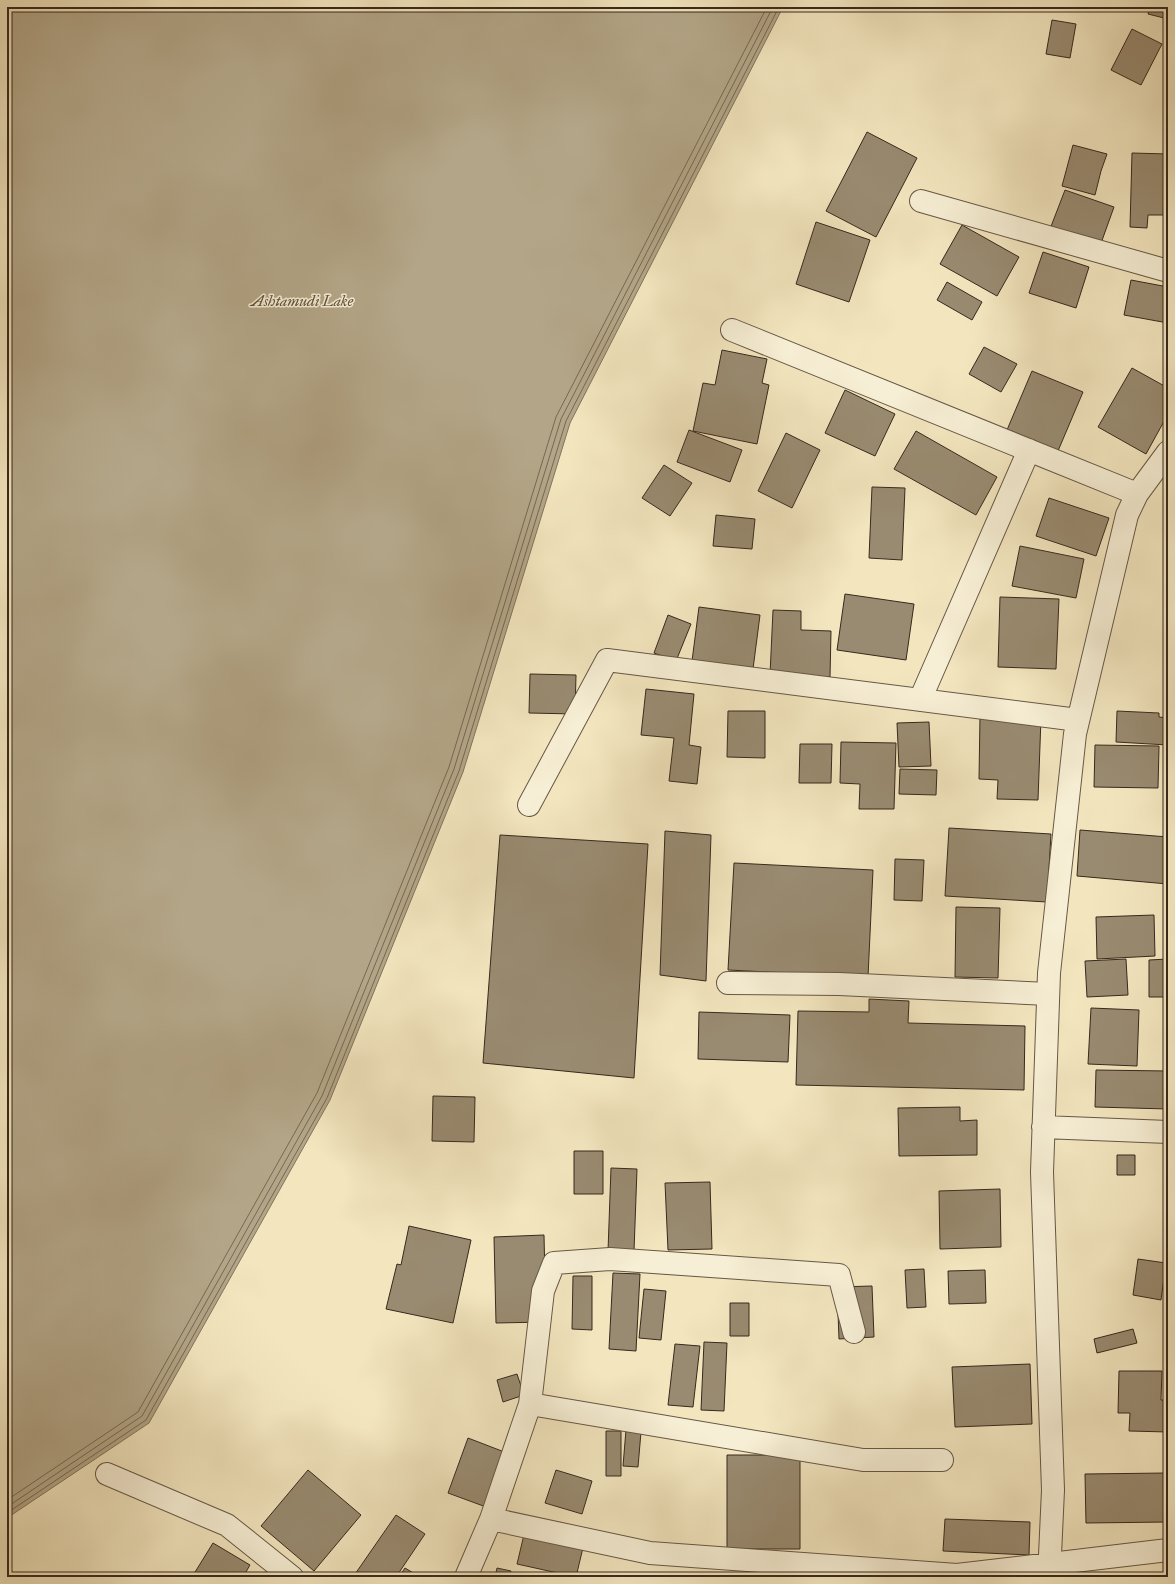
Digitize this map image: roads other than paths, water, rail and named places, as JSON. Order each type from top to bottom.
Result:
[{"type":"street","points":[[922,201],[1168,271]]},
{"type":"street","points":[[732,330],[1137,494]]},
{"type":"street","points":[[920,700],[1029,450]]},
{"type":"street","points":[[1049,1570],[1054,1490],[1042,1172],[1049,972],[1075,734],[1078,720],[1127,515],[1137,494],[1168,453]]},
{"type":"street","points":[[529,805],[607,660],[1078,720]]},
{"type":"street","points":[[728,983],[838,984],[1048,994]]},
{"type":"street","points":[[1043,1127],[1168,1132]]},
{"type":"street","points":[[466,1577],[491,1519],[530,1404],[543,1291],[554,1263],[610,1259],[838,1275],[854,1332]]},
{"type":"street","points":[[530,1404],[863,1460],[942,1460]]},
{"type":"street","points":[[107,1474],[227,1525],[292,1577]]},
{"type":"street","points":[[491,1519],[650,1553],[957,1575],[1049,1570],[1168,1550]]},
{"type":"water","name":"Ashtamudi Lake","points":[[7,7],[783,7],[570,423],[463,772],[330,1100],[149,1423],[7,1518]]}]
